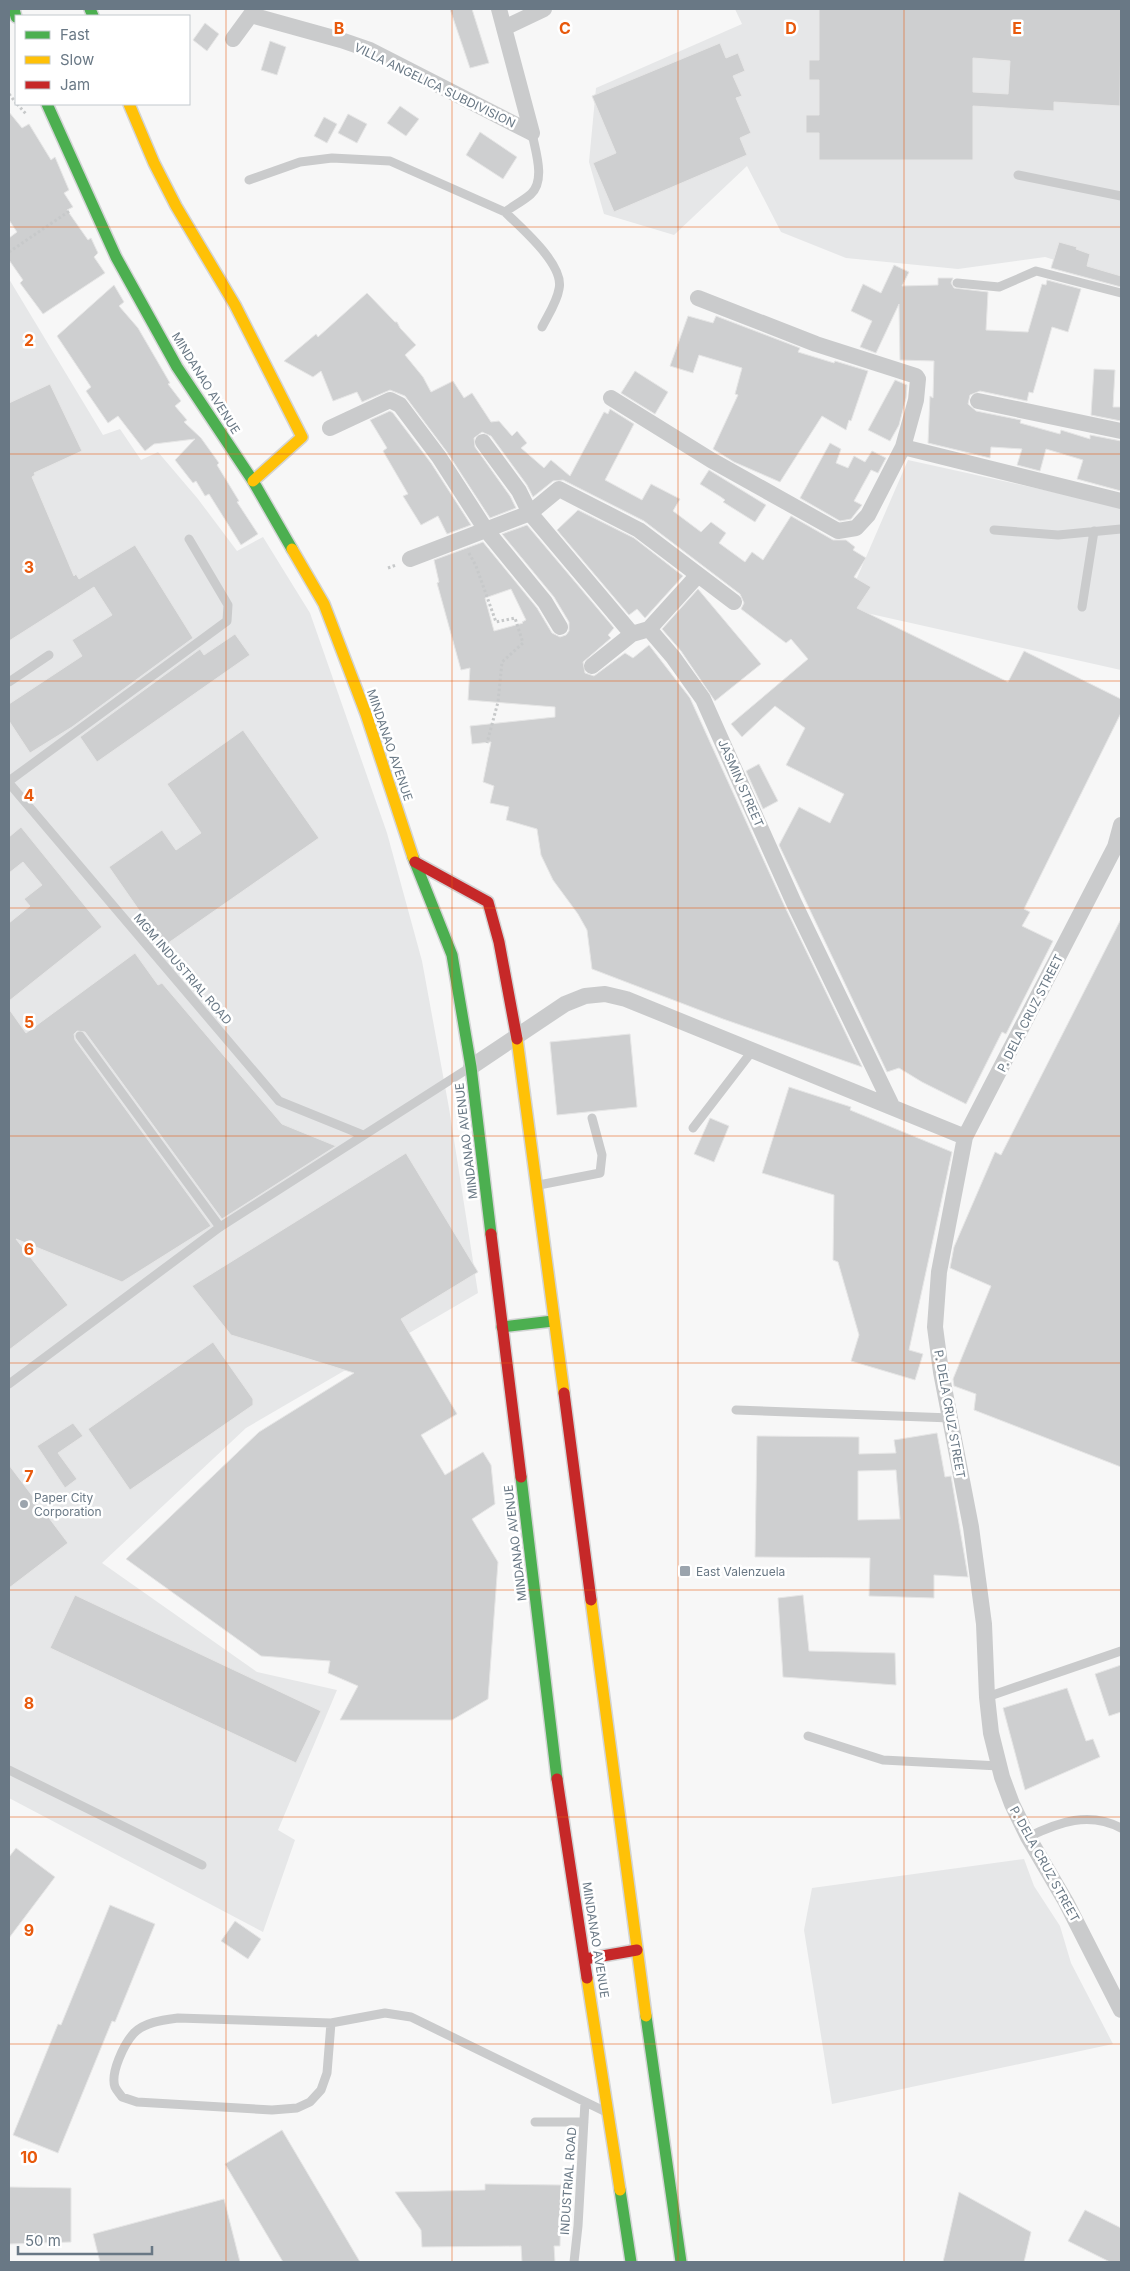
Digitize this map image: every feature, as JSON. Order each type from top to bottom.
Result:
[{"type":"main road","name":"MINDANAO AVENUE","points":[[46,105],[87,198],[116,257],[177,367],[253,481],[324,604],[366,714],[415,862],[452,955],[471,1067],[561,1810],[631,2262]]},
{"type":"main road","points":[[129,105],[158,171],[235,305],[302,437],[253,481]]},
{"type":"main road","points":[[415,862],[488,902],[499,942],[517,1038],[637,1950],[681,2262]]},
{"type":"main road","points":[[502,1327],[553,1321]]},
{"type":"main road","points":[[585,1959],[637,1950]]},
{"type":"street","name":"VILLA ANGELICA SUBDIVISION","points":[[499,9],[532,133]]},
{"type":"street","points":[[504,28],[544,9]]},
{"type":"street","name":"VILLA ANGELICA SUBDIVISION","points":[[233,38],[253,12],[370,50],[532,133]]},
{"type":"street","points":[[611,398],[711,460],[838,531],[856,528],[868,515],[903,447],[916,400],[918,382],[916,376],[816,344],[698,298]]},
{"type":"street","points":[[330,428],[390,400],[400,405],[439,457],[486,530],[545,602],[560,627]]},
{"type":"street","points":[[978,401],[1121,431]]},
{"type":"street","points":[[482,442],[520,491],[530,513],[632,634]]},
{"type":"street","points":[[903,447],[1121,501]]},
{"type":"street","points":[[410,559],[530,513],[559,489],[639,530],[734,602]]},
{"type":"street","points":[[592,666],[632,634],[649,629],[698,575]]},
{"type":"street","name":"JASMIN STREET","points":[[649,629],[673,657],[703,699],[794,903],[892,1106]]},
{"type":"street","name":"P. DELA CRUZ STREET","points":[[1121,825],[1110,855],[966,1137],[939,1272],[935,1327],[941,1372],[971,1527],[984,1624],[987,1697],[999,1766],[1012,1804],[1066,1902],[1121,2010]]},
{"type":"street","points":[[471,1067],[517,1038],[565,1004],[584,996],[605,994],[626,998],[966,1137]]},
{"type":"lane","name":"VILLA ANGELICA SUBDIVISION","points":[[505,212],[532,193],[538,182],[539,170],[532,133]]},
{"type":"lane","points":[[249,180],[300,162],[332,158],[390,162],[505,212],[534,242],[558,272],[559,289],[542,327]]},
{"type":"lane","points":[[1018,174],[1121,196]]},
{"type":"lane","points":[[957,283],[999,287],[1036,271],[1121,293]]},
{"type":"lane","points":[[994,530],[1058,535],[1121,529]]},
{"type":"lane","points":[[1082,608],[1094,532]]},
{"type":"lane","points":[[9,782],[227,621],[228,605],[189,539]]},
{"type":"lane","points":[[9,682],[49,655]]},
{"type":"lane","name":"MGM INDUSTRIAL ROAD","points":[[9,782],[279,1101],[363,1134]]},
{"type":"lane","points":[[80,1036],[220,1227]]},
{"type":"lane","points":[[694,1128],[753,1050]]},
{"type":"lane","points":[[9,1384],[220,1227],[363,1134],[471,1067]]},
{"type":"lane","points":[[536,1186],[600,1174],[602,1155],[592,1118]]},
{"type":"lane","points":[[736,1410],[951,1418]]},
{"type":"lane","points":[[987,1697],[1121,1651]]},
{"type":"lane","points":[[808,1736],[883,1760],[999,1766]]},
{"type":"lane","points":[[9,1770],[202,1865]]},
{"type":"lane","points":[[1028,1836],[1058,1823],[1083,1819],[1114,1824],[1121,1828]]},
{"type":"lane","points":[[331,2023],[327,2073],[321,2090],[310,2102],[297,2108],[272,2110],[137,2102],[122,2097],[115,2087],[115,2072],[124,2049],[134,2032],[155,2022],[178,2018],[331,2023],[385,2013],[411,2016],[609,2113]]},
{"type":"lane","name":"INDUSTRIAL ROAD","points":[[574,2262],[578,2226],[585,2102]]},
{"type":"lane","points":[[535,2122],[584,2122]]},
{"type":"path","points":[[9,252],[87,198]]},
{"type":"path","points":[[462,540],[476,566],[496,622],[515,618],[523,643],[502,662],[498,702],[486,743]]},
{"type":"shaded area","points":[[735,9],[1121,9],[1121,280],[1045,257],[958,269],[846,258],[781,232],[747,166],[674,235],[604,214],[589,162],[596,88],[742,24]]},
{"type":"shaded area","points":[[9,279],[103,435],[120,429],[141,460],[158,452],[198,499],[237,551],[263,537],[310,613],[387,833],[422,961],[449,1108],[478,1293],[246,1428],[102,1563],[257,1672],[337,1690],[278,1830],[295,1840],[263,1932],[9,1798]]},
{"type":"shaded area","points":[[908,460],[1121,507],[1121,670],[844,608]]},
{"type":"shaded area","points":[[1024,1859],[1034,1886],[1060,1926],[1071,1963],[1113,2044],[832,2104],[804,1930],[812,1888]]},
{"type":"building","points":[[450,9],[472,9],[489,63],[470,68]]},
{"type":"building","points":[[819,9],[1121,9],[1120,106],[1054,102],[1054,111],[973,106],[973,160],[819,160],[819,133],[806,133],[806,115],[819,115],[819,80],[809,80],[809,60],[819,60]],"holes":[[[973,58],[1010,61],[1008,94],[973,92]]]},
{"type":"building","points":[[205,23],[219,34],[207,51],[193,40]]},
{"type":"building","points":[[270,41],[286,47],[277,75],[261,70]]},
{"type":"building","points":[[720,43],[726,58],[738,53],[745,71],[733,76],[742,96],[736,98],[751,133],[740,138],[747,155],[614,212],[593,163],[616,153],[592,96]]},
{"type":"building","points":[[400,106],[419,119],[406,136],[387,123]]},
{"type":"building","points":[[9,112],[22,128],[29,124],[51,160],[55,157],[69,190],[64,193],[73,207],[67,210],[88,240],[91,238],[98,253],[94,257],[105,273],[43,314],[20,283],[23,280],[9,260],[9,238],[17,232],[9,220]]},
{"type":"building","points":[[348,114],[367,124],[357,143],[338,133]]},
{"type":"building","points":[[324,117],[337,124],[327,143],[314,136]]},
{"type":"building","points":[[480,132],[517,157],[503,179],[466,155]]},
{"type":"building","points":[[1059,242],[1077,247],[1076,249],[1090,254],[1087,266],[1121,276],[1121,287],[1051,268]]},
{"type":"building","points":[[894,265],[909,272],[902,286],[938,285],[938,278],[953,278],[951,283],[954,288],[988,292],[986,330],[1028,332],[1042,284],[1046,285],[1047,280],[1081,289],[1068,332],[1052,327],[1033,393],[1029,392],[1027,401],[980,391],[970,395],[968,404],[976,411],[1021,420],[1020,423],[1060,434],[1061,430],[1090,439],[1090,435],[1121,441],[1121,491],[1077,479],[1083,460],[1046,449],[1040,471],[1017,465],[1022,449],[991,447],[990,458],[928,443],[930,396],[933,398],[934,361],[900,360],[899,304],[876,353],[860,347],[872,321],[851,311],[863,284],[881,293]]},
{"type":"building","points":[[114,285],[124,302],[119,306],[138,328],[170,383],[168,384],[181,401],[175,406],[187,420],[184,422],[201,438],[219,463],[217,465],[239,501],[237,502],[258,534],[241,545],[209,494],[205,496],[196,481],[193,483],[175,460],[195,439],[154,444],[145,451],[118,416],[108,423],[86,391],[91,387],[57,336]]},
{"type":"building","points":[[367,293],[397,322],[400,328],[416,345],[405,355],[423,377],[431,392],[453,381],[464,398],[472,393],[491,422],[499,421],[512,436],[517,431],[527,443],[521,448],[544,468],[551,460],[570,476],[604,412],[608,414],[610,409],[634,424],[605,480],[642,500],[651,484],[680,499],[673,511],[701,532],[711,522],[726,533],[719,543],[745,562],[752,552],[763,560],[791,516],[833,540],[846,540],[855,547],[853,550],[866,558],[854,577],[871,587],[857,608],[1008,682],[1024,651],[1121,699],[1121,713],[1024,909],[1030,912],[1022,926],[1053,941],[1006,1034],[1002,1032],[966,1104],[899,1068],[887,1072],[779,845],[799,807],[830,823],[844,794],[786,765],[805,728],[775,706],[742,737],[731,724],[808,659],[791,639],[786,643],[741,609],[744,603],[740,594],[644,521],[563,480],[553,481],[533,497],[527,485],[491,436],[482,432],[474,438],[475,447],[510,496],[516,508],[490,518],[447,452],[405,396],[390,390],[362,402],[357,392],[333,401],[321,371],[313,377],[284,361],[316,334],[318,337]]},
{"type":"building","points":[[688,316],[713,323],[716,316],[800,348],[798,352],[868,371],[851,421],[849,420],[846,430],[822,416],[780,482],[734,462],[713,449],[738,395],[735,394],[742,368],[699,355],[693,373],[670,366]]},
{"type":"building","points":[[1094,369],[1115,370],[1113,407],[1121,407],[1121,421],[1091,415]]},
{"type":"building","points":[[635,371],[668,392],[655,414],[621,393]]},
{"type":"building","points":[[895,380],[907,385],[906,398],[899,425],[890,441],[868,430]]},
{"type":"building","points":[[50,384],[82,451],[34,473],[35,475],[32,477],[74,576],[76,574],[79,579],[135,545],[193,638],[72,727],[30,753],[9,721],[9,704],[82,656],[72,640],[112,615],[94,587],[9,641],[9,403]]},
{"type":"building","points":[[390,411],[431,463],[471,525],[447,534],[438,516],[421,525],[403,496],[408,494],[383,451],[387,448],[370,420]]},
{"type":"building","points":[[830,443],[841,449],[836,463],[848,468],[854,456],[865,462],[872,451],[886,458],[878,473],[871,470],[854,501],[862,505],[851,519],[840,521],[800,498]]},
{"type":"building","points":[[709,470],[766,505],[755,522],[723,502],[725,500],[700,484]]},
{"type":"building","points":[[578,510],[634,538],[683,576],[645,618],[637,609],[629,615],[557,530]]},
{"type":"building","points":[[527,525],[614,628],[608,635],[611,638],[583,662],[585,673],[594,676],[625,653],[633,658],[649,645],[690,698],[785,907],[862,1067],[723,1019],[592,969],[587,930],[578,914],[553,880],[541,855],[537,829],[506,820],[509,807],[490,803],[494,786],[483,782],[491,742],[472,744],[470,726],[555,717],[555,707],[468,700],[470,668],[461,670],[437,583],[439,582],[434,560],[483,542],[537,608],[552,633],[560,637],[566,635],[569,631],[569,622],[554,597],[502,534]],"holes":[[[511,589],[526,620],[523,623],[494,631],[485,598]]]},
{"type":"building","points":[[698,589],[761,664],[715,701],[681,651],[662,629]]},
{"type":"building","points":[[235,634],[250,655],[97,762],[80,737],[200,649],[204,655]]},
{"type":"building","points":[[243,730],[319,838],[164,946],[109,867],[162,830],[176,850],[201,833],[167,784]]},
{"type":"building","points":[[759,764],[778,801],[763,809],[746,771]]},
{"type":"building","points":[[21,827],[102,927],[9,1001],[9,923],[30,906],[24,899],[42,885],[23,862],[9,873],[9,837]]},
{"type":"building","points":[[1121,919],[1121,1467],[974,1410],[976,1394],[954,1386],[953,1379],[991,1286],[950,1268],[954,1247],[995,1152],[1001,1155]]},
{"type":"building","points":[[135,953],[158,985],[162,983],[282,1124],[336,1146],[222,1219],[85,1032],[77,1031],[74,1034],[75,1040],[211,1226],[122,1282],[16,1239],[68,1305],[9,1350],[9,1009],[26,1033]]},
{"type":"building","points":[[630,1034],[637,1107],[557,1115],[550,1042]]},
{"type":"building","points":[[789,1087],[851,1107],[850,1110],[952,1152],[909,1350],[923,1354],[915,1380],[851,1361],[859,1335],[838,1262],[833,1260],[834,1195],[762,1173]]},
{"type":"building","points":[[710,1118],[729,1126],[714,1162],[694,1154]]},
{"type":"building","points":[[406,1153],[478,1272],[401,1319],[457,1414],[421,1435],[445,1475],[483,1452],[491,1465],[495,1504],[472,1519],[498,1562],[488,1699],[452,1720],[340,1720],[358,1686],[328,1673],[330,1661],[261,1656],[126,1559],[259,1432],[354,1373],[231,1335],[192,1286]]},
{"type":"building","points":[[213,1342],[253,1399],[253,1405],[130,1490],[88,1429]]},
{"type":"building","points":[[73,1423],[83,1436],[58,1453],[77,1479],[65,1488],[37,1446]]},
{"type":"building","points":[[937,1433],[945,1477],[951,1476],[968,1577],[934,1575],[934,1598],[869,1596],[870,1558],[755,1557],[757,1436],[859,1437],[859,1454],[896,1453],[894,1440]],"holes":[[[896,1470],[900,1519],[858,1520],[858,1471]]]},
{"type":"building","name":"Paper City Corporation","points":[[9,1465],[68,1543],[9,1588]]},
{"type":"building","points":[[75,1595],[321,1711],[296,1763],[50,1648]]},
{"type":"building","points":[[803,1595],[809,1651],[895,1653],[896,1685],[783,1677],[778,1598]]},
{"type":"building","points":[[1121,1665],[1121,1712],[1109,1716],[1095,1674]]},
{"type":"building","points":[[1067,1688],[1086,1741],[1093,1739],[1100,1757],[1025,1790],[1003,1708]]},
{"type":"building","points":[[16,1848],[55,1877],[9,1938],[9,1857]]},
{"type":"building","points":[[110,1905],[155,1924],[115,2022],[112,2021],[58,2153],[13,2135],[58,2024],[61,2025]]},
{"type":"building","points":[[235,1921],[261,1939],[248,1959],[221,1941]]},
{"type":"building","points":[[282,2130],[360,2262],[283,2262],[225,2164]]},
{"type":"building","points":[[485,2184],[561,2185],[560,2246],[554,2246],[555,2262],[522,2262],[521,2246],[422,2247],[421,2230],[395,2192],[485,2190]]},
{"type":"building","points":[[9,2187],[71,2188],[71,2242],[9,2244]]},
{"type":"building","points":[[959,2192],[1031,2232],[1024,2262],[943,2262]]},
{"type":"building","points":[[224,2199],[240,2262],[100,2262],[93,2234]]},
{"type":"building","points":[[1085,2210],[1121,2228],[1121,2262],[1110,2262],[1068,2241]]},
{"type":"traffic: fast","points":[[14,9],[16,15]]},
{"type":"traffic: fast","points":[[90,9],[93,15]]},
{"type":"traffic: fast","points":[[47,105],[116,257],[177,367],[253,481],[292,549]]},
{"type":"traffic: fast","points":[[413,857],[452,955],[471,1067],[491,1234]]},
{"type":"traffic: fast","points":[[502,1327],[553,1321]]},
{"type":"traffic: fast","points":[[521,1477],[557,1779]]},
{"type":"traffic: fast","points":[[646,2016],[681,2262]]},
{"type":"traffic: fast","points":[[620,2190],[631,2262]]},
{"type":"traffic: slow","points":[[129,105],[154,163],[176,206],[235,305],[302,437],[253,481]]},
{"type":"traffic: slow","points":[[292,549],[324,604],[366,714],[413,857]]},
{"type":"traffic: slow","points":[[517,1039],[564,1393]]},
{"type":"traffic: slow","points":[[591,1600],[646,2016]]},
{"type":"traffic: slow","points":[[587,1978],[620,2190]]},
{"type":"traffic: jam","points":[[415,862],[488,902],[499,942],[517,1039]]},
{"type":"traffic: jam","points":[[491,1234],[521,1477]]},
{"type":"traffic: jam","points":[[564,1393],[591,1600]]},
{"type":"traffic: jam","points":[[557,1779],[587,1978]]},
{"type":"traffic: jam","points":[[585,1959],[637,1950]]},
{"type":"place","name":"Paper City Corporation","points":[[24,1504]]},
{"type":"place","name":"East Valenzuela","points":[[685,1571]]}]
